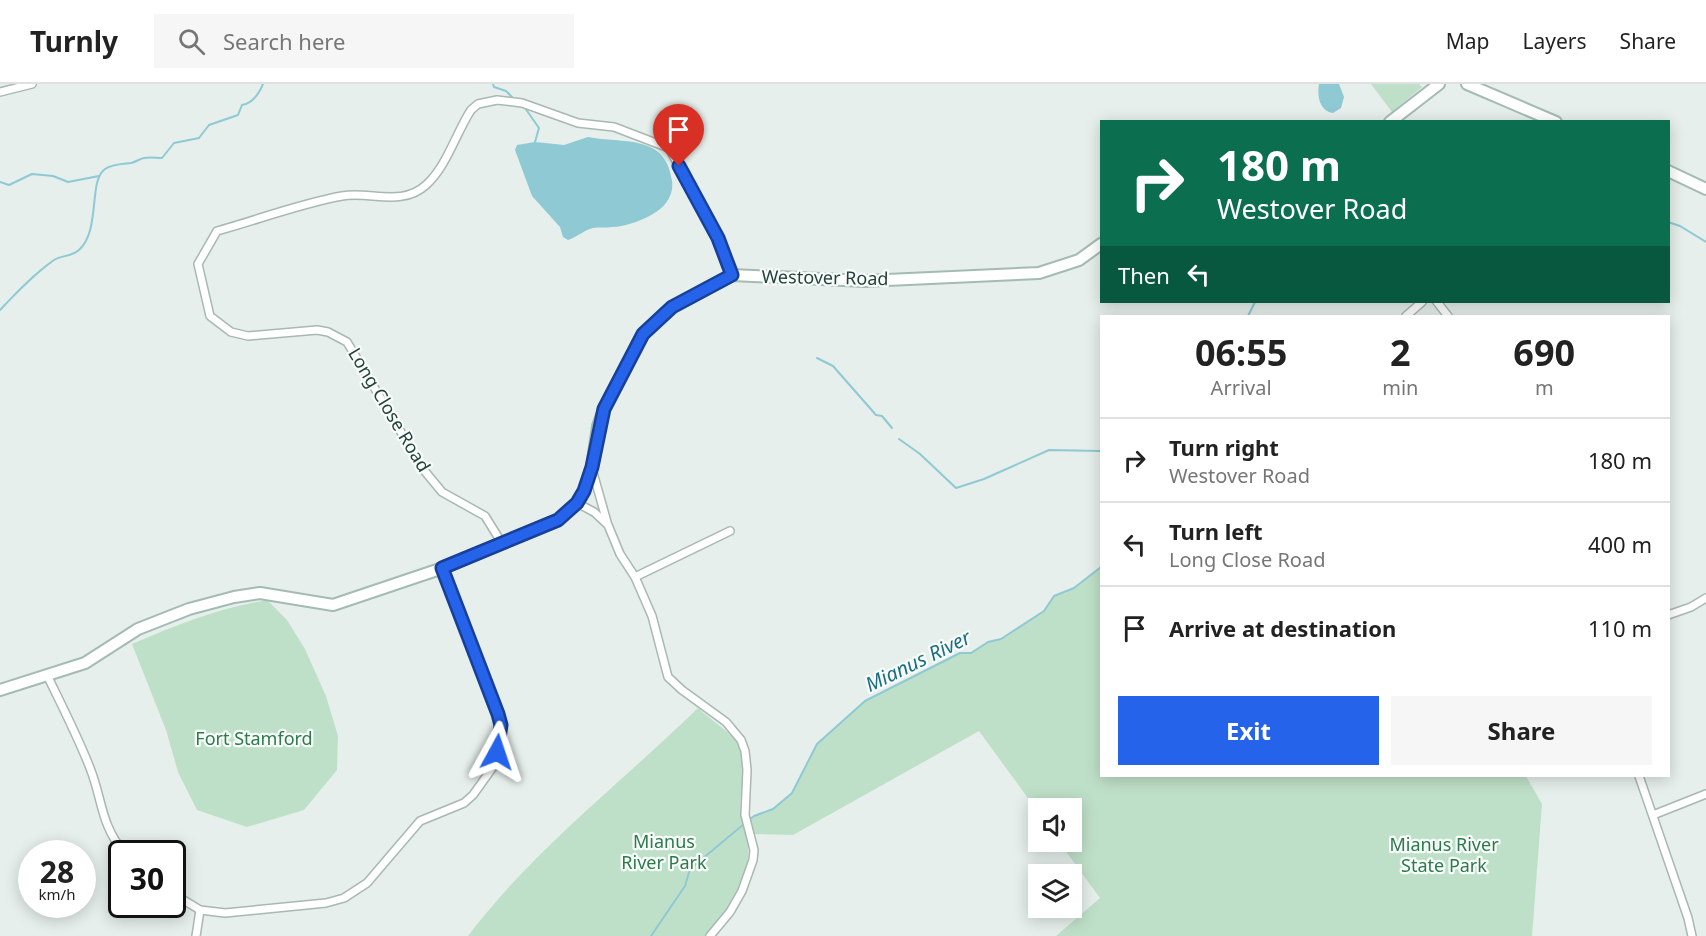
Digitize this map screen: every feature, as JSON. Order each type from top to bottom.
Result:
[{"type":"street","points":[[0,92],[32,84]]},
{"type":"street","points":[[1393,120],[1439,84]]},
{"type":"street","points":[[1467,84],[1551,120]]},
{"type":"street","name":"Long Close Road","points":[[502,545],[486,516],[442,492],[428,476],[347,342],[328,332],[316,330],[248,336],[231,332],[210,316],[198,264],[217,231],[342,195],[389,198],[415,193],[436,173],[471,110],[477,104],[510,101],[578,123],[614,127],[669,148],[718,238],[732,275]]},
{"type":"street","points":[[1670,172],[1706,189]]},
{"type":"street","name":"Westover Road","points":[[732,275],[865,281],[1039,273],[1079,260],[1100,245]]},
{"type":"street","points":[[0,690],[86,663],[138,630],[159,620],[234,597],[260,593],[333,605],[442,568],[558,520],[577,503],[584,491],[592,467],[604,409],[643,334],[672,307],[732,275]]},
{"type":"street","points":[[1407,315],[1421,303]]},
{"type":"street","points":[[1438,303],[1447,315]]},
{"type":"street","points":[[592,467],[608,525],[620,554],[635,577],[652,616],[668,677],[681,690],[726,722],[741,740],[747,770],[745,815],[754,849],[747,881],[730,912],[710,936]]},
{"type":"street","points":[[577,503],[608,525]]},
{"type":"street","points":[[635,577],[730,531]]},
{"type":"street","points":[[186,902],[200,910],[225,913],[326,903],[344,898],[367,883],[420,821],[464,803],[483,783],[493,767],[501,725],[442,568]]},
{"type":"street","points":[[1670,614],[1691,607],[1706,598]]},
{"type":"street","points":[[48,675],[91,770],[105,823],[114,840]]},
{"type":"street","points":[[1639,777],[1688,918],[1692,936]]},
{"type":"street","points":[[1653,815],[1706,795]]},
{"type":"street","points":[[196,936],[200,910]]},
{"type":"green space","points":[[1371,84],[1419,84],[1422,87],[1392,112]]},
{"type":"green space","name":"Mianus River State Park","points":[[1100,568],[1100,777],[1527,777],[1542,804],[1532,936],[1056,936],[1077,918],[1082,918],[1082,914],[1100,898],[1082,873],[1082,864],[1075,864],[1066,852],[1082,852],[1082,798],[1028,798],[979,731],[793,835],[747,834],[747,863],[740,889],[726,913],[708,936],[468,936],[521,874],[549,846],[698,708],[733,738],[742,751],[744,771],[740,803],[744,824],[754,816],[773,809],[792,793],[817,744],[865,701],[960,653],[971,653],[988,642],[1001,639],[1044,611],[1054,596],[1074,588]]},
{"type":"green space","name":"Fort Stamford","points":[[267,600],[287,620],[305,649],[326,696],[338,736],[337,770],[304,810],[247,827],[197,810],[178,772],[166,730],[132,644],[198,618]]},
{"type":"water","points":[[1319,84],[1339,84],[1344,97],[1341,108],[1333,113],[1328,112],[1322,106],[1318,93]]},
{"type":"water","points":[[588,137],[628,141],[652,148],[661,155],[668,166],[672,190],[663,206],[646,218],[623,226],[593,228],[568,240],[563,237],[560,227],[532,196],[515,150],[517,145],[535,142],[564,145]]},
{"type":"waterway","points":[[0,310],[47,265],[57,258],[76,252],[86,241],[90,231],[97,184],[105,169],[114,165],[133,163],[144,158],[162,158],[174,143],[199,138],[209,125],[238,115],[242,105],[255,98],[263,84]]},
{"type":"waterway","points":[[493,84],[494,87],[506,91],[512,97]]},
{"type":"waterway","points":[[525,108],[539,128],[535,142]]},
{"type":"waterway","points":[[0,182],[9,185],[32,174],[53,176],[68,182],[99,176]]},
{"type":"waterway","name":"Mianus River","points":[[1670,223],[1706,242]]},
{"type":"waterway","name":"Mianus River","points":[[1248,315],[1254,303]]},
{"type":"waterway","points":[[817,358],[833,366],[876,415],[882,416],[892,428]]},
{"type":"waterway","points":[[899,439],[920,454],[956,488],[984,479],[1049,450],[1100,451]]},
{"type":"waterway","name":"Mianus River","points":[[651,936],[685,886],[690,869],[754,816],[773,809],[792,793],[817,744],[865,701],[960,653],[971,653],[988,642],[1001,639],[1044,611],[1054,596],[1074,588],[1100,568]]},
{"type":"route","points":[[497,752],[501,725],[498,714],[442,568],[558,520],[577,503],[584,491],[592,467],[598,426],[604,409],[643,334],[672,307],[732,275],[718,238],[679,166]]},
{"type":"park label","name":"Mianus River Park","points":[[664,852]]}]
